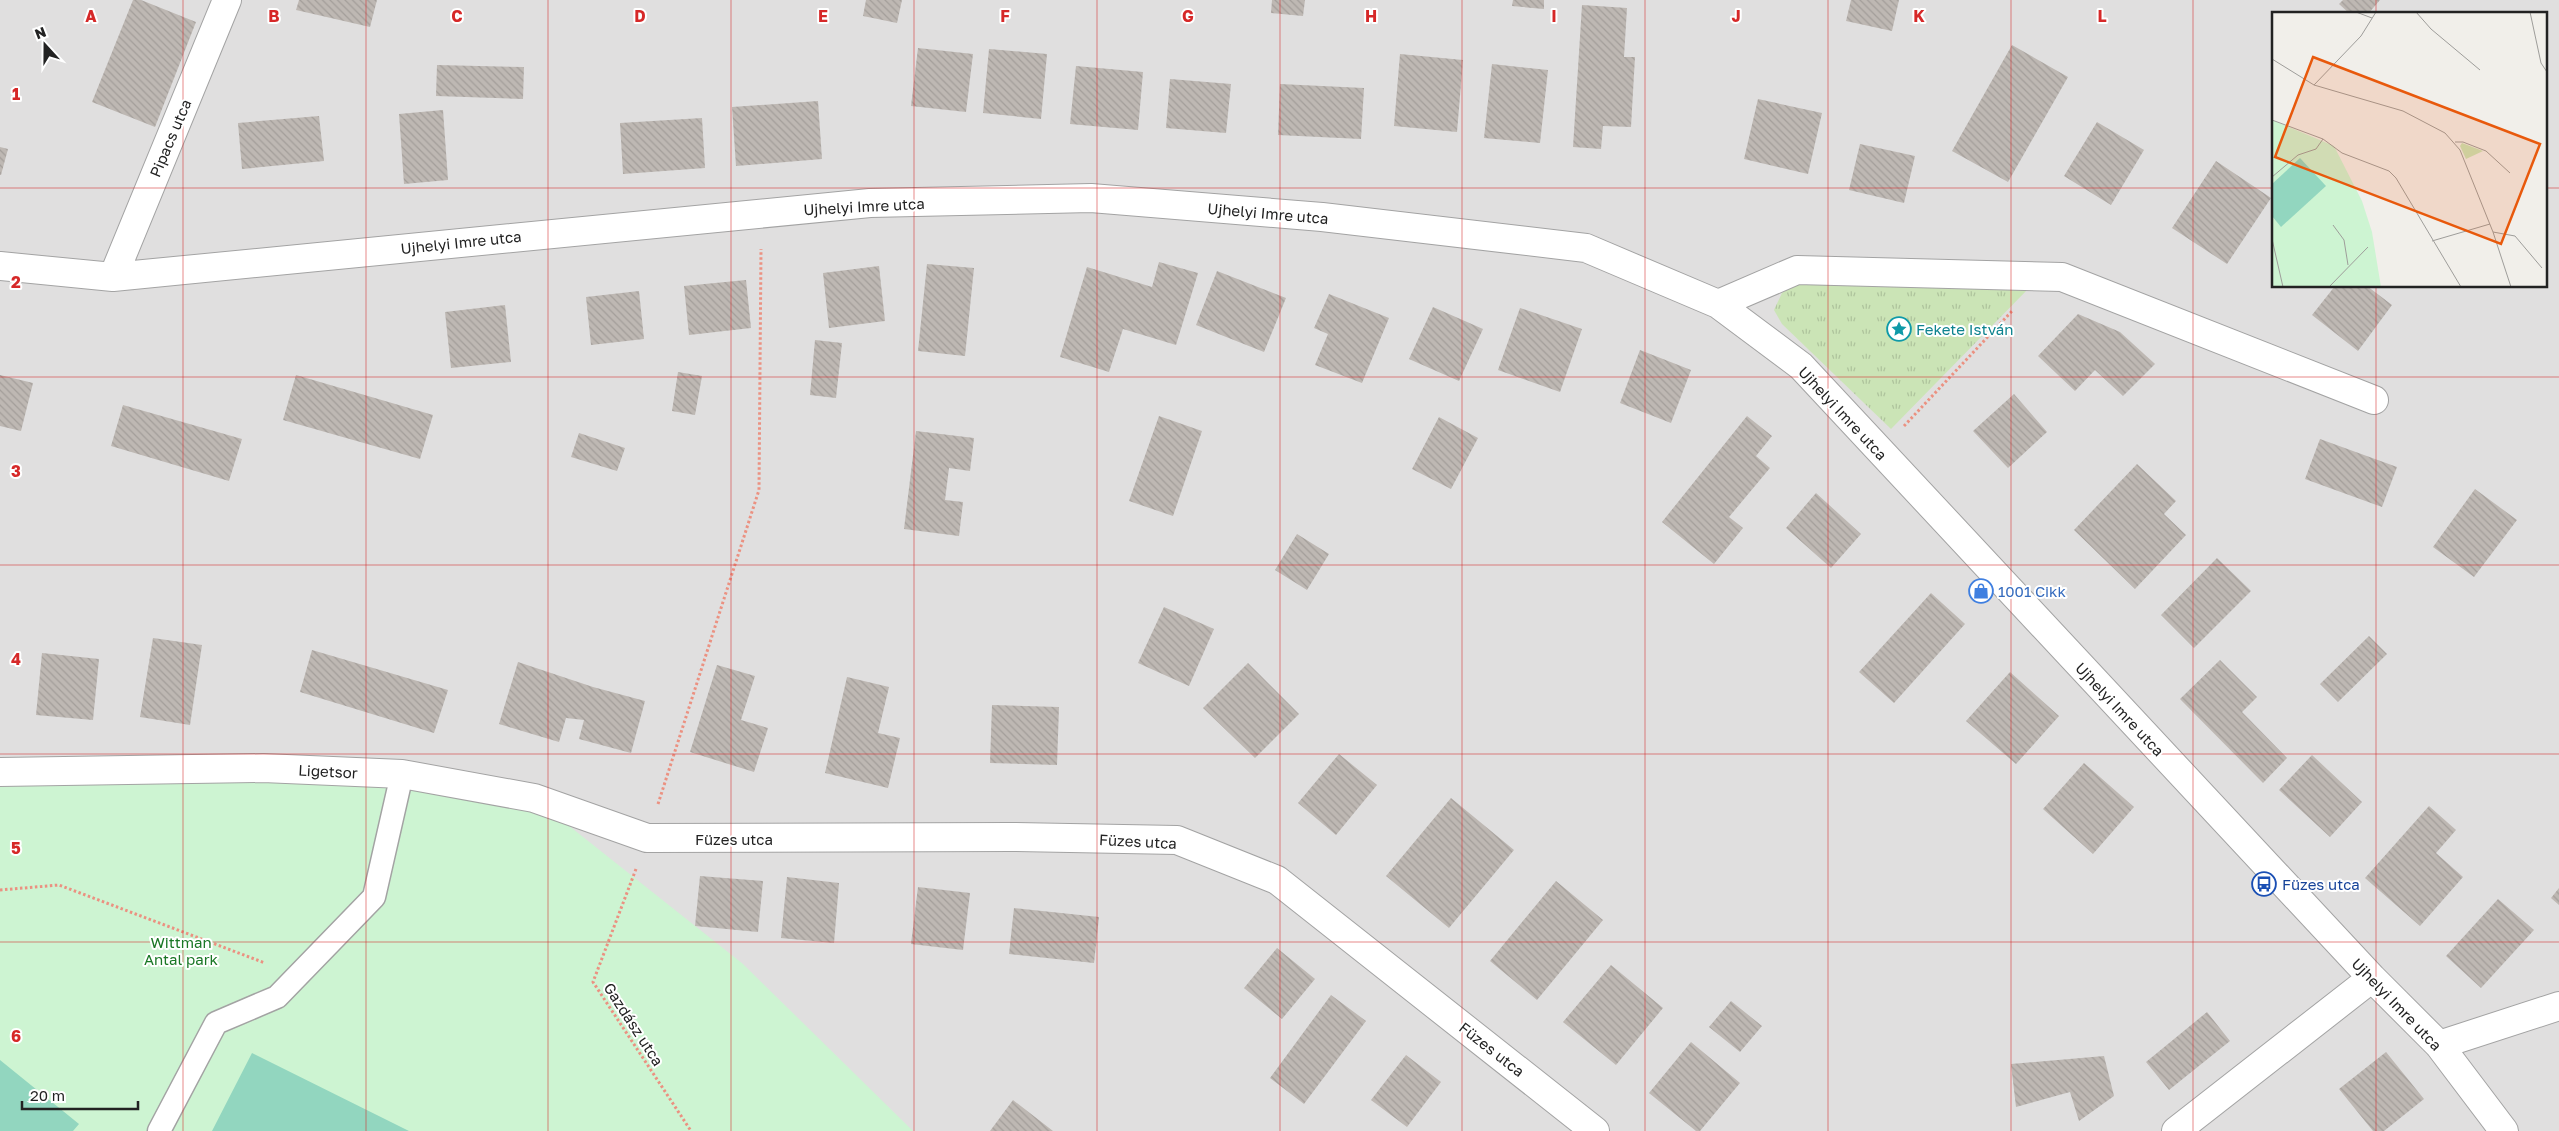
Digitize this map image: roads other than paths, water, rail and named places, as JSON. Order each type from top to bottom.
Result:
[{"type":"street","name":"Pipacs utca","points":[[112,277],[227,0]]},
{"type":"street","name":"Ujhelyi Imre utca","points":[[0,266],[112,277],[870,203],[1091,198],[1322,217],[1586,248],[1718,304],[1801,366],[2372,978],[2439,1045],[2504,1131]]},
{"type":"street","points":[[1718,304],[1797,270],[2062,277],[2374,400]]},
{"type":"street","name":"Ligetsor","points":[[0,772],[262,768],[402,774],[534,798],[647,838]]},
{"type":"street","name":"Füzes utca","points":[[647,838],[1012,837],[1177,840],[1278,880],[1595,1131]]},
{"type":"street","points":[[2176,1131],[2372,978]]},
{"type":"street","points":[[2439,1045],[2559,1006]]},
{"type":"lane","points":[[159,1131],[216,1023],[276,997],[374,897],[402,774]]},
{"type":"place","name":"Fekete István","points":[[1899,329]]},
{"type":"place","name":"1001 Cikk","points":[[1981,591]]},
{"type":"place","name":"Füzes utca","points":[[2264,884]]},
{"type":"park label","name":"Wittman Antal park","points":[[181,950]]}]
